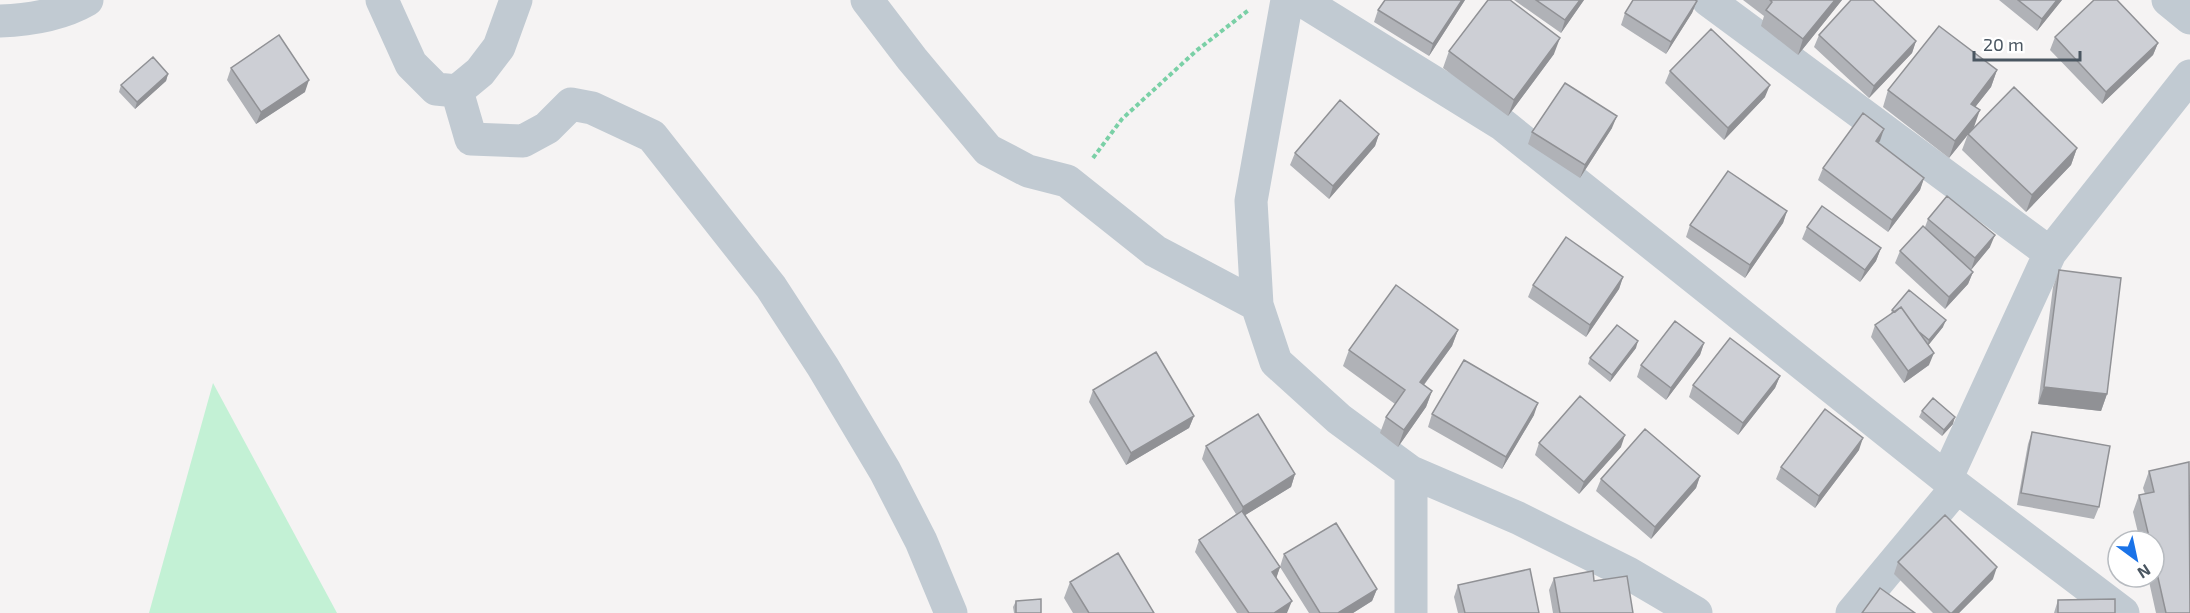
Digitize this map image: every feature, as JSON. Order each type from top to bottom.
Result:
[{"type":"street","points":[[0,21],[25,20],[73,8],[87,0]]},
{"type":"street","points":[[381,0],[411,64],[436,89],[457,91],[480,72],[500,47],[516,0]]},
{"type":"street","points":[[867,0],[912,59],[988,150],[1028,171],[1066,182],[1155,250],[1257,305]]},
{"type":"street","points":[[1287,0],[1251,201],[1257,305],[1276,362],[1339,419],[1411,472],[1518,518],[1628,573],[1696,613]]},
{"type":"street","points":[[1300,0],[1503,125],[1952,482],[2123,613]]},
{"type":"street","points":[[1708,0],[2050,253]]},
{"type":"street","points":[[2168,0],[2190,18]]},
{"type":"street","points":[[1852,613],[1952,482],[2050,253],[2190,76]]},
{"type":"street","points":[[457,91],[471,139],[523,141],[548,128],[571,104],[592,108],[652,136],[771,287],[823,367],[906,511],[921,540],[951,613]]},
{"type":"street","points":[[1411,472],[1411,613]]},
{"type":"path","points":[[1071,185],[1122,119],[1196,51],[1253,7]]},
{"type":"green space","points":[[213,383],[337,613],[149,613]]},
{"type":"building","points":[[1385,0],[1462,0],[1433,44],[1378,10]]},
{"type":"building","points":[[1488,0],[1510,0],[1560,38],[1514,100],[1449,51]]},
{"type":"building","points":[[1536,0],[1580,0],[1565,20]]},
{"type":"building","points":[[1633,0],[1697,1],[1671,42],[1625,13]]},
{"type":"building","points":[[1770,0],[1835,0],[1803,39],[1766,10],[1772,2]]},
{"type":"building","points":[[1851,0],[1873,0],[1916,41],[1874,86],[1819,35]]},
{"type":"building","points":[[2018,0],[2057,0],[2042,19]]},
{"type":"building","points":[[2094,0],[2117,0],[2158,43],[2106,92],[2055,37]]},
{"type":"building","points":[[1939,26],[1997,70],[1971,104],[1980,110],[1955,141],[1888,90]]},
{"type":"building","points":[[1711,29],[1770,85],[1728,128],[1670,71]]},
{"type":"building","points":[[279,35],[309,80],[261,112],[231,68]]},
{"type":"building","points":[[153,57],[168,74],[137,102],[121,85]]},
{"type":"building","points":[[1565,83],[1617,116],[1585,165],[1532,132]]},
{"type":"building","points":[[2014,87],[2077,148],[2032,195],[1968,134]]},
{"type":"building","points":[[1340,100],[1379,134],[1333,186],[1295,153]]},
{"type":"building","points":[[1863,113],[1884,129],[1876,141],[1924,178],[1892,220],[1823,168]]},
{"type":"building","points":[[1728,171],[1787,211],[1750,265],[1690,225]]},
{"type":"building","points":[[1947,196],[1995,235],[1975,258],[1928,219]]},
{"type":"building","points":[[1822,206],[1881,248],[1865,270],[1807,227]]},
{"type":"building","points":[[1923,226],[1973,272],[1949,297],[1900,251]]},
{"type":"building","points":[[1566,237],[1623,277],[1590,325],[1533,285]]},
{"type":"building","points":[[2059,270],[2121,278],[2107,394],[2044,387]]},
{"type":"building","points":[[1396,285],[1458,330],[1420,382],[1432,391],[1404,430],[1386,417],[1405,390],[1349,350]]},
{"type":"building","points":[[1909,290],[1946,320],[1929,340],[1918,331],[1901,307],[1895,312],[1892,310]]},
{"type":"building","points":[[1901,307],[1934,353],[1908,371],[1875,325]]},
{"type":"building","points":[[1675,321],[1704,343],[1671,388],[1641,365]]},
{"type":"building","points":[[1617,325],[1638,341],[1612,375],[1590,358]]},
{"type":"building","points":[[1730,338],[1780,376],[1743,423],[1693,385]]},
{"type":"building","points":[[1156,352],[1194,416],[1131,453],[1093,390]]},
{"type":"building","points":[[1464,360],[1538,403],[1506,457],[1432,414]]},
{"type":"building","points":[[1580,396],[1625,435],[1584,482],[1539,443]]},
{"type":"building","points":[[1933,398],[1955,417],[1944,430],[1922,411]]},
{"type":"building","points":[[1825,409],[1863,438],[1819,496],[1781,467]]},
{"type":"building","points":[[1258,414],[1295,474],[1243,507],[1206,446]]},
{"type":"building","points":[[1645,429],[1700,476],[1655,527],[1601,479]]},
{"type":"building","points":[[2032,432],[2110,446],[2099,507],[2021,493]]},
{"type":"building","points":[[2189,462],[2190,613],[2166,613],[2161,589],[2166,589],[2166,529],[2147,529],[2139,495],[2154,492],[2149,471]]},
{"type":"building","points":[[1242,511],[1280,567],[1272,572],[1292,601],[1274,613],[1249,613],[1199,540]]},
{"type":"building","points":[[1945,515],[1997,567],[1952,613],[1898,562]]},
{"type":"building","points":[[1336,523],[1377,589],[1338,613],[1320,613],[1284,554]]},
{"type":"building","points":[[1118,553],[1154,613],[1089,613],[1070,582]]},
{"type":"building","points":[[1530,569],[1539,613],[1465,613],[1458,585]]},
{"type":"building","points":[[1593,571],[1594,581],[1627,576],[1633,613],[1560,613],[1554,578]]},
{"type":"building","points":[[1880,588],[1915,613],[1862,613]]},
{"type":"building","points":[[1041,599],[1041,613],[1016,613],[1016,601]]},
{"type":"building","points":[[2115,599],[2115,613],[2058,613],[2058,600]]}]
